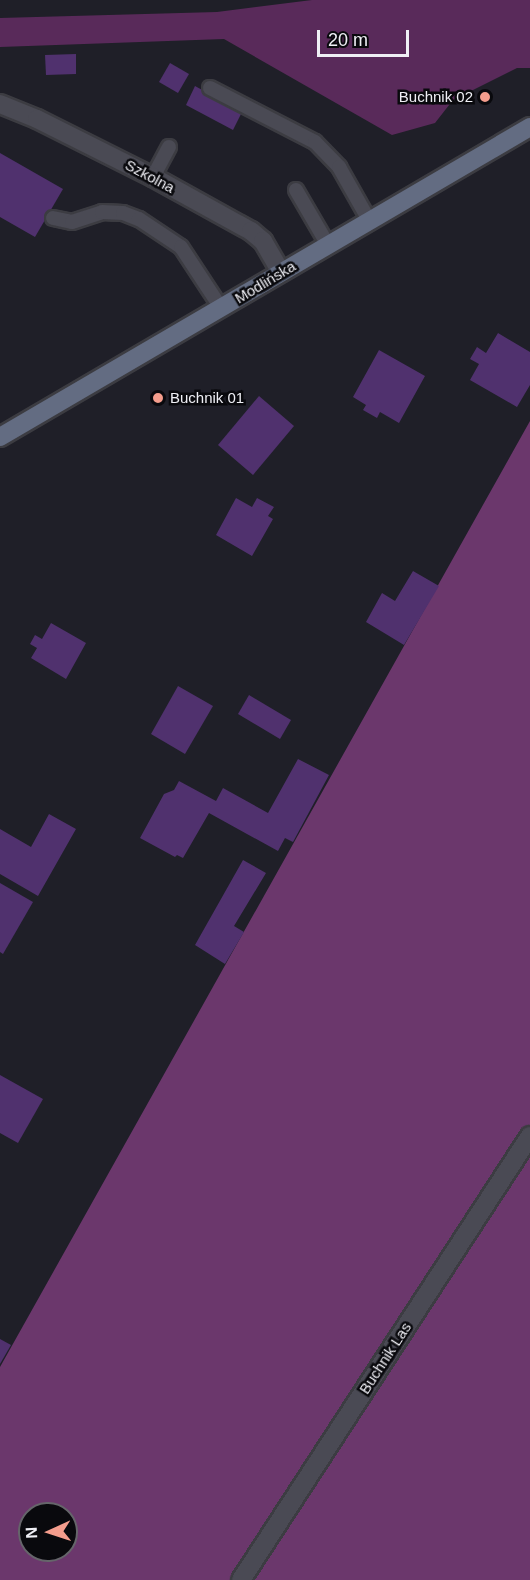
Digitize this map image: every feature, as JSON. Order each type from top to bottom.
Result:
[{"type":"main road","name":"Modlińska","points":[[0,437],[530,127]]},
{"type":"street","name":"Szkolna","points":[[0,104],[37,119],[153,177],[251,231],[263,241],[281,272]]},
{"type":"street","name":"Buchnik Las","points":[[241,1580],[530,1136]]},
{"type":"lane","points":[[210,88],[315,142],[339,167],[369,220]]},
{"type":"lane","points":[[153,177],[169,147]]},
{"type":"lane","points":[[296,190],[328,245]]},
{"type":"lane","points":[[53,218],[72,222],[102,212],[112,212],[139,219],[181,247],[221,308]]},
{"type":"shaded area","points":[[312,0],[530,0],[530,68],[517,68],[453,100],[435,123],[392,135],[224,39],[0,47],[0,18],[217,12]]},
{"type":"shaded area","points":[[530,421],[530,1580],[0,1580],[0,1367]]},
{"type":"building","points":[[76,54],[76,74],[46,75],[45,55]]},
{"type":"building","points":[[170,63],[189,74],[178,93],[159,82]]},
{"type":"building","points":[[195,86],[242,112],[233,130],[186,105]]},
{"type":"building","points":[[0,153],[63,189],[35,237],[0,217]]},
{"type":"building","points":[[498,333],[530,352],[530,385],[517,407],[470,380],[479,364],[470,359],[477,347],[486,353]]},
{"type":"building","points":[[379,350],[425,376],[399,423],[380,412],[377,418],[363,410],[366,405],[353,397]]},
{"type":"building","points":[[259,396],[294,426],[253,475],[218,445]]},
{"type":"building","points":[[236,498],[252,507],[257,498],[274,507],[268,516],[273,519],[252,556],[216,535]]},
{"type":"building","points":[[413,571],[439,586],[404,645],[366,622],[382,593],[395,601]]},
{"type":"building","points":[[51,623],[86,643],[66,679],[31,658],[37,648],[30,644],[35,635],[42,639]]},
{"type":"building","points":[[178,686],[213,706],[185,754],[151,734]]},
{"type":"building","points":[[249,695],[291,720],[280,739],[238,714]]},
{"type":"building","points":[[298,759],[329,775],[293,842],[285,838],[278,851],[209,813],[183,858],[177,855],[175,857],[140,838],[164,794],[174,790],[179,781],[216,801],[223,788],[268,813]]},
{"type":"building","points":[[49,814],[76,829],[38,896],[0,874],[0,829],[31,847]]},
{"type":"building","points":[[243,860],[266,873],[234,926],[244,932],[225,964],[195,945]]},
{"type":"building","points":[[0,883],[33,902],[3,954],[0,952]]},
{"type":"building","points":[[0,1075],[43,1099],[18,1143],[0,1133]]},
{"type":"building","points":[[0,1339],[11,1345],[0,1364]]},
{"type":"place","name":"Buchnik 02","points":[[485,97]]},
{"type":"place","name":"Buchnik 01","points":[[158,398]]}]
